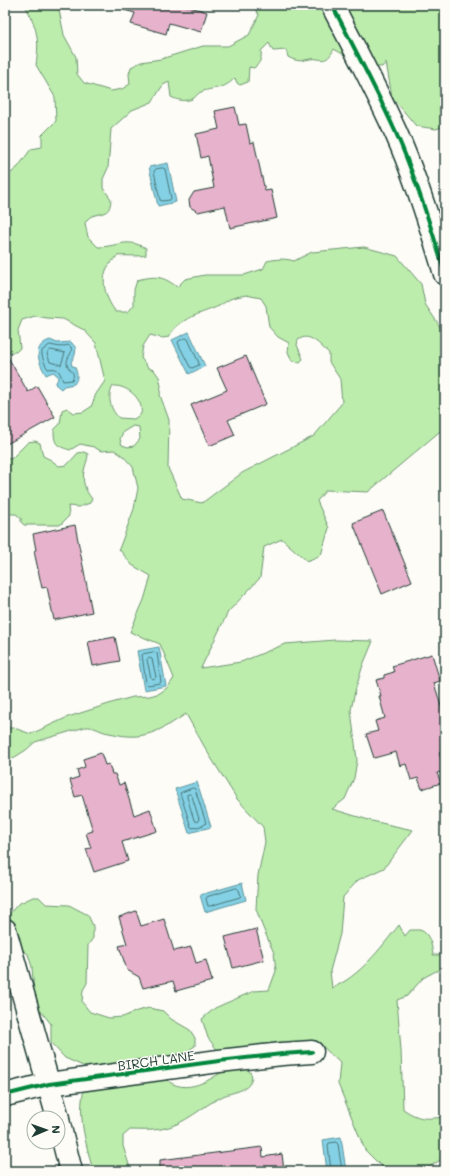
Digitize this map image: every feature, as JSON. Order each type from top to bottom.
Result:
[{"type":"street","points":[[332,5],[362,61],[396,134],[417,188],[445,274]]},
{"type":"street","points":[[5,930],[56,1110]]},
{"type":"street","name":"BIRCH LANE","points":[[5,1096],[49,1084],[282,1054],[312,1052]]},
{"type":"street","points":[[66,1150],[71,1171]]},
{"type":"green space","points":[[25,5],[58,5],[64,35],[76,57],[77,74],[84,83],[111,91],[122,89],[130,84],[129,74],[131,67],[141,62],[161,59],[203,46],[228,46],[249,35],[259,15],[252,5],[318,5],[330,23],[337,5],[445,5],[445,126],[436,129],[416,126],[392,97],[386,62],[382,67],[369,65],[334,49],[326,59],[301,61],[288,57],[286,50],[273,51],[269,43],[261,51],[261,59],[258,64],[254,68],[249,67],[248,82],[240,85],[237,83],[235,78],[222,87],[198,93],[189,100],[178,100],[171,97],[169,82],[163,85],[152,102],[132,110],[111,129],[108,168],[103,179],[103,188],[111,199],[109,208],[106,212],[91,216],[85,223],[88,237],[98,247],[132,243],[146,248],[146,255],[117,256],[107,268],[104,286],[107,297],[116,312],[128,312],[134,305],[134,290],[137,280],[153,277],[162,278],[177,287],[185,279],[205,275],[244,275],[263,269],[267,261],[287,259],[294,261],[312,252],[364,247],[397,256],[421,284],[425,304],[445,334],[445,427],[368,492],[326,490],[317,501],[329,528],[321,555],[307,561],[282,539],[264,547],[260,578],[228,612],[201,668],[241,662],[285,644],[335,640],[373,641],[363,665],[351,710],[357,760],[354,778],[345,799],[332,809],[372,821],[413,830],[384,868],[358,880],[343,897],[340,934],[330,971],[332,988],[352,976],[369,961],[399,925],[405,936],[410,930],[420,930],[428,937],[433,955],[445,955],[445,971],[436,971],[423,978],[407,996],[397,1000],[401,1050],[403,1109],[423,1118],[445,1117],[445,1157],[426,1169],[415,1171],[382,1167],[365,1150],[338,1084],[340,1063],[318,1042],[301,1045],[243,1066],[249,1070],[252,1076],[247,1087],[215,1100],[178,1124],[157,1130],[130,1130],[123,1136],[123,1146],[131,1171],[93,1171],[82,1123],[83,1094],[92,1073],[83,1066],[65,1058],[51,1043],[51,1024],[37,1006],[32,967],[28,954],[19,947],[9,921],[10,913],[18,904],[33,897],[39,897],[46,904],[69,905],[88,915],[93,926],[93,938],[88,945],[87,983],[83,990],[82,1002],[90,1012],[109,1018],[123,1017],[149,1008],[163,1011],[171,1019],[190,1030],[195,1038],[195,1046],[177,1061],[169,1076],[168,1081],[176,1085],[185,1087],[203,1083],[234,1064],[222,1056],[208,1038],[202,1019],[215,1008],[240,997],[254,991],[269,990],[276,971],[274,953],[256,909],[258,875],[265,842],[263,827],[237,799],[208,753],[186,714],[159,730],[144,735],[126,736],[106,732],[92,727],[85,727],[35,742],[15,757],[5,761],[5,728],[14,728],[31,734],[68,717],[115,702],[133,697],[150,696],[160,693],[168,687],[174,678],[160,644],[130,632],[144,600],[151,576],[132,565],[119,549],[134,509],[138,488],[133,467],[123,456],[114,450],[101,451],[94,447],[80,444],[70,450],[59,446],[55,439],[54,430],[60,424],[62,410],[67,408],[74,413],[83,412],[91,407],[96,394],[105,381],[96,343],[84,330],[63,319],[35,316],[22,320],[18,330],[20,348],[16,352],[9,352],[5,344],[5,178],[18,167],[31,149],[42,147],[42,135],[56,121],[55,97],[36,65],[38,48],[35,27]],"holes":[[[246,295],[261,298],[266,306],[269,327],[278,337],[289,343],[288,352],[292,361],[300,362],[303,359],[297,345],[298,340],[302,338],[307,337],[315,340],[329,353],[329,362],[340,379],[342,403],[314,436],[242,473],[202,503],[182,499],[168,468],[169,420],[160,395],[161,386],[159,377],[154,370],[148,368],[141,358],[143,346],[150,335],[162,338],[169,337],[178,325],[191,317],[219,306],[230,299]],[[113,386],[118,386],[129,390],[140,403],[141,414],[134,419],[119,418],[113,411],[110,403],[111,390]],[[133,426],[139,427],[140,439],[134,446],[128,447],[122,445],[120,439],[123,432]]]},
{"type":"green space","points":[[35,441],[40,443],[43,456],[59,466],[67,465],[78,453],[84,452],[88,454],[83,479],[86,489],[92,499],[90,503],[79,507],[68,506],[69,516],[60,525],[24,525],[21,522],[21,518],[16,514],[11,514],[5,518],[5,457],[11,459],[28,442]]},
{"type":"water","points":[[168,163],[176,202],[158,206],[149,167]]},
{"type":"water","points":[[189,332],[205,366],[189,374],[172,340]]},
{"type":"water","points":[[50,340],[57,343],[71,342],[76,348],[75,355],[71,362],[72,366],[74,366],[76,370],[77,379],[74,384],[64,386],[61,389],[55,384],[58,379],[57,375],[53,372],[46,375],[39,360],[38,355],[40,346]]},
{"type":"water","points":[[159,647],[166,686],[144,690],[137,651]]},
{"type":"water","points":[[197,782],[211,827],[189,833],[175,789]]},
{"type":"water","points":[[242,883],[246,900],[205,912],[200,895]]},
{"type":"water","points":[[341,1137],[346,1171],[327,1171],[323,1140]]},
{"type":"building","points":[[125,5],[184,5],[207,12],[201,32],[169,23],[166,34],[131,24],[135,13],[124,10]]},
{"type":"building","points":[[235,107],[239,125],[246,124],[250,143],[254,142],[265,191],[271,190],[277,218],[230,228],[225,206],[198,212],[190,207],[189,200],[194,192],[214,188],[208,156],[201,158],[196,134],[219,129],[215,111]]},
{"type":"building","points":[[5,352],[28,392],[37,386],[55,417],[5,445]]},
{"type":"building","points":[[246,356],[266,404],[228,420],[235,435],[209,446],[191,405],[227,390],[217,368]]},
{"type":"building","points":[[383,511],[412,581],[382,594],[353,523]]},
{"type":"building","points":[[75,525],[92,612],[54,620],[47,587],[42,588],[34,551],[36,550],[33,534]]},
{"type":"building","points":[[115,637],[120,661],[93,666],[88,642]]},
{"type":"building","points":[[432,654],[440,681],[434,683],[445,719],[445,750],[439,752],[444,771],[437,773],[441,783],[422,789],[418,778],[411,780],[406,764],[400,766],[396,752],[374,758],[366,734],[378,731],[375,721],[385,718],[376,680],[384,678],[384,675],[394,672],[392,666]]},
{"type":"building","points":[[101,753],[105,765],[109,764],[112,774],[115,774],[119,785],[124,783],[134,815],[150,809],[157,831],[122,842],[128,861],[94,872],[86,849],[91,848],[86,833],[93,831],[82,795],[75,797],[70,780],[79,777],[77,770],[85,767],[83,759]]},
{"type":"building","points":[[136,911],[141,926],[164,919],[174,951],[191,947],[196,963],[206,960],[212,981],[176,991],[173,981],[143,988],[139,977],[127,970],[119,946],[127,944],[119,917]]},
{"type":"building","points":[[256,929],[264,960],[233,968],[225,937]]},
{"type":"building","points":[[262,1147],[263,1157],[282,1154],[284,1171],[160,1171],[160,1160]]},
{"type":"cycle path","points":[[332,5],[373,84],[403,150],[423,202],[445,274]]},
{"type":"cycle path","points":[[5,1095],[49,1084],[219,1061],[312,1052]]}]
